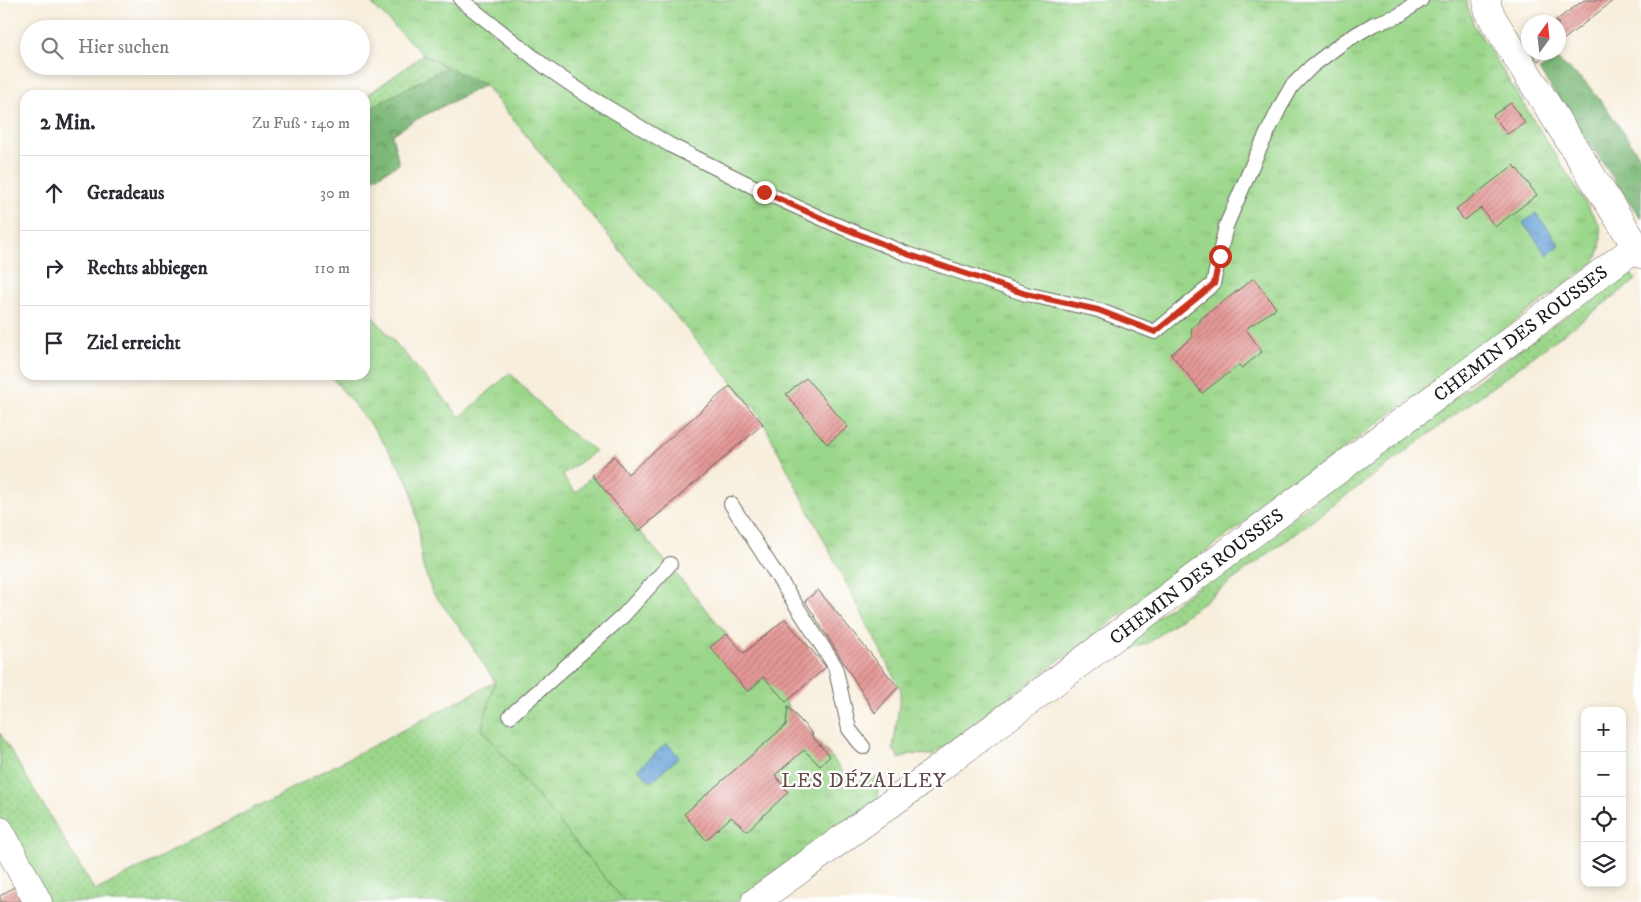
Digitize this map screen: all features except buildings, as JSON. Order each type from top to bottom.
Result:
[{"type":"street","points":[[1487,0],[1488,9],[1494,21],[1638,251]]},
{"type":"street","name":"CHEMIN DES ROUSSES","points":[[755,902],[922,781],[1638,251]]},
{"type":"street","points":[[1,835],[38,902]]},
{"type":"lane","points":[[461,0],[547,68],[585,94],[670,145],[764,192],[834,224],[907,254],[1026,294],[1098,310],[1155,332],[1214,284],[1226,226],[1257,154],[1292,86],[1312,66],[1345,40],[1374,24],[1398,16],[1422,0]]},
{"type":"lane","points":[[731,504],[835,666],[849,729],[863,747]]},
{"type":"lane","points":[[510,716],[623,616],[670,564]]},
{"type":"green space","points":[[368,0],[1467,0],[1474,25],[1600,226],[1600,248],[1595,262],[932,755],[910,754],[900,759],[893,749],[901,690],[759,414],[634,267],[485,85],[423,55]]},
{"type":"green space","points":[[472,53],[634,267],[485,85],[413,121],[392,135],[399,164],[370,180],[370,108]]},
{"type":"green space","points":[[423,55],[447,67],[370,108],[370,93]]},
{"type":"green space","points":[[1558,60],[1586,83],[1608,110],[1641,158],[1641,219],[1539,70]]},
{"type":"green space","points":[[1629,272],[1636,280],[1147,644],[1104,656],[1624,273]]},
{"type":"green space","points":[[370,314],[460,417],[510,373],[563,427],[595,451],[562,475],[576,493],[592,475],[727,634],[711,647],[748,692],[764,677],[845,774],[855,781],[870,780],[880,776],[878,798],[736,902],[625,902],[482,729],[495,682],[459,626],[432,592],[422,563],[419,530],[411,488],[396,461],[371,425],[334,380],[370,380]]},
{"type":"green space","points":[[495,682],[482,729],[625,902],[44,902],[0,817],[0,733],[95,891]]},
{"type":"water","points":[[1536,213],[1560,245],[1547,255],[1523,223]]},
{"type":"water","points":[[667,743],[679,757],[651,782],[638,769]]},
{"type":"district","name":"LES DÉZALLEY","points":[[864,781]]},
{"type":"route","points":[[764,192],[834,224],[907,254],[1026,294],[1098,310],[1155,332],[1214,284],[1220,256]]}]
